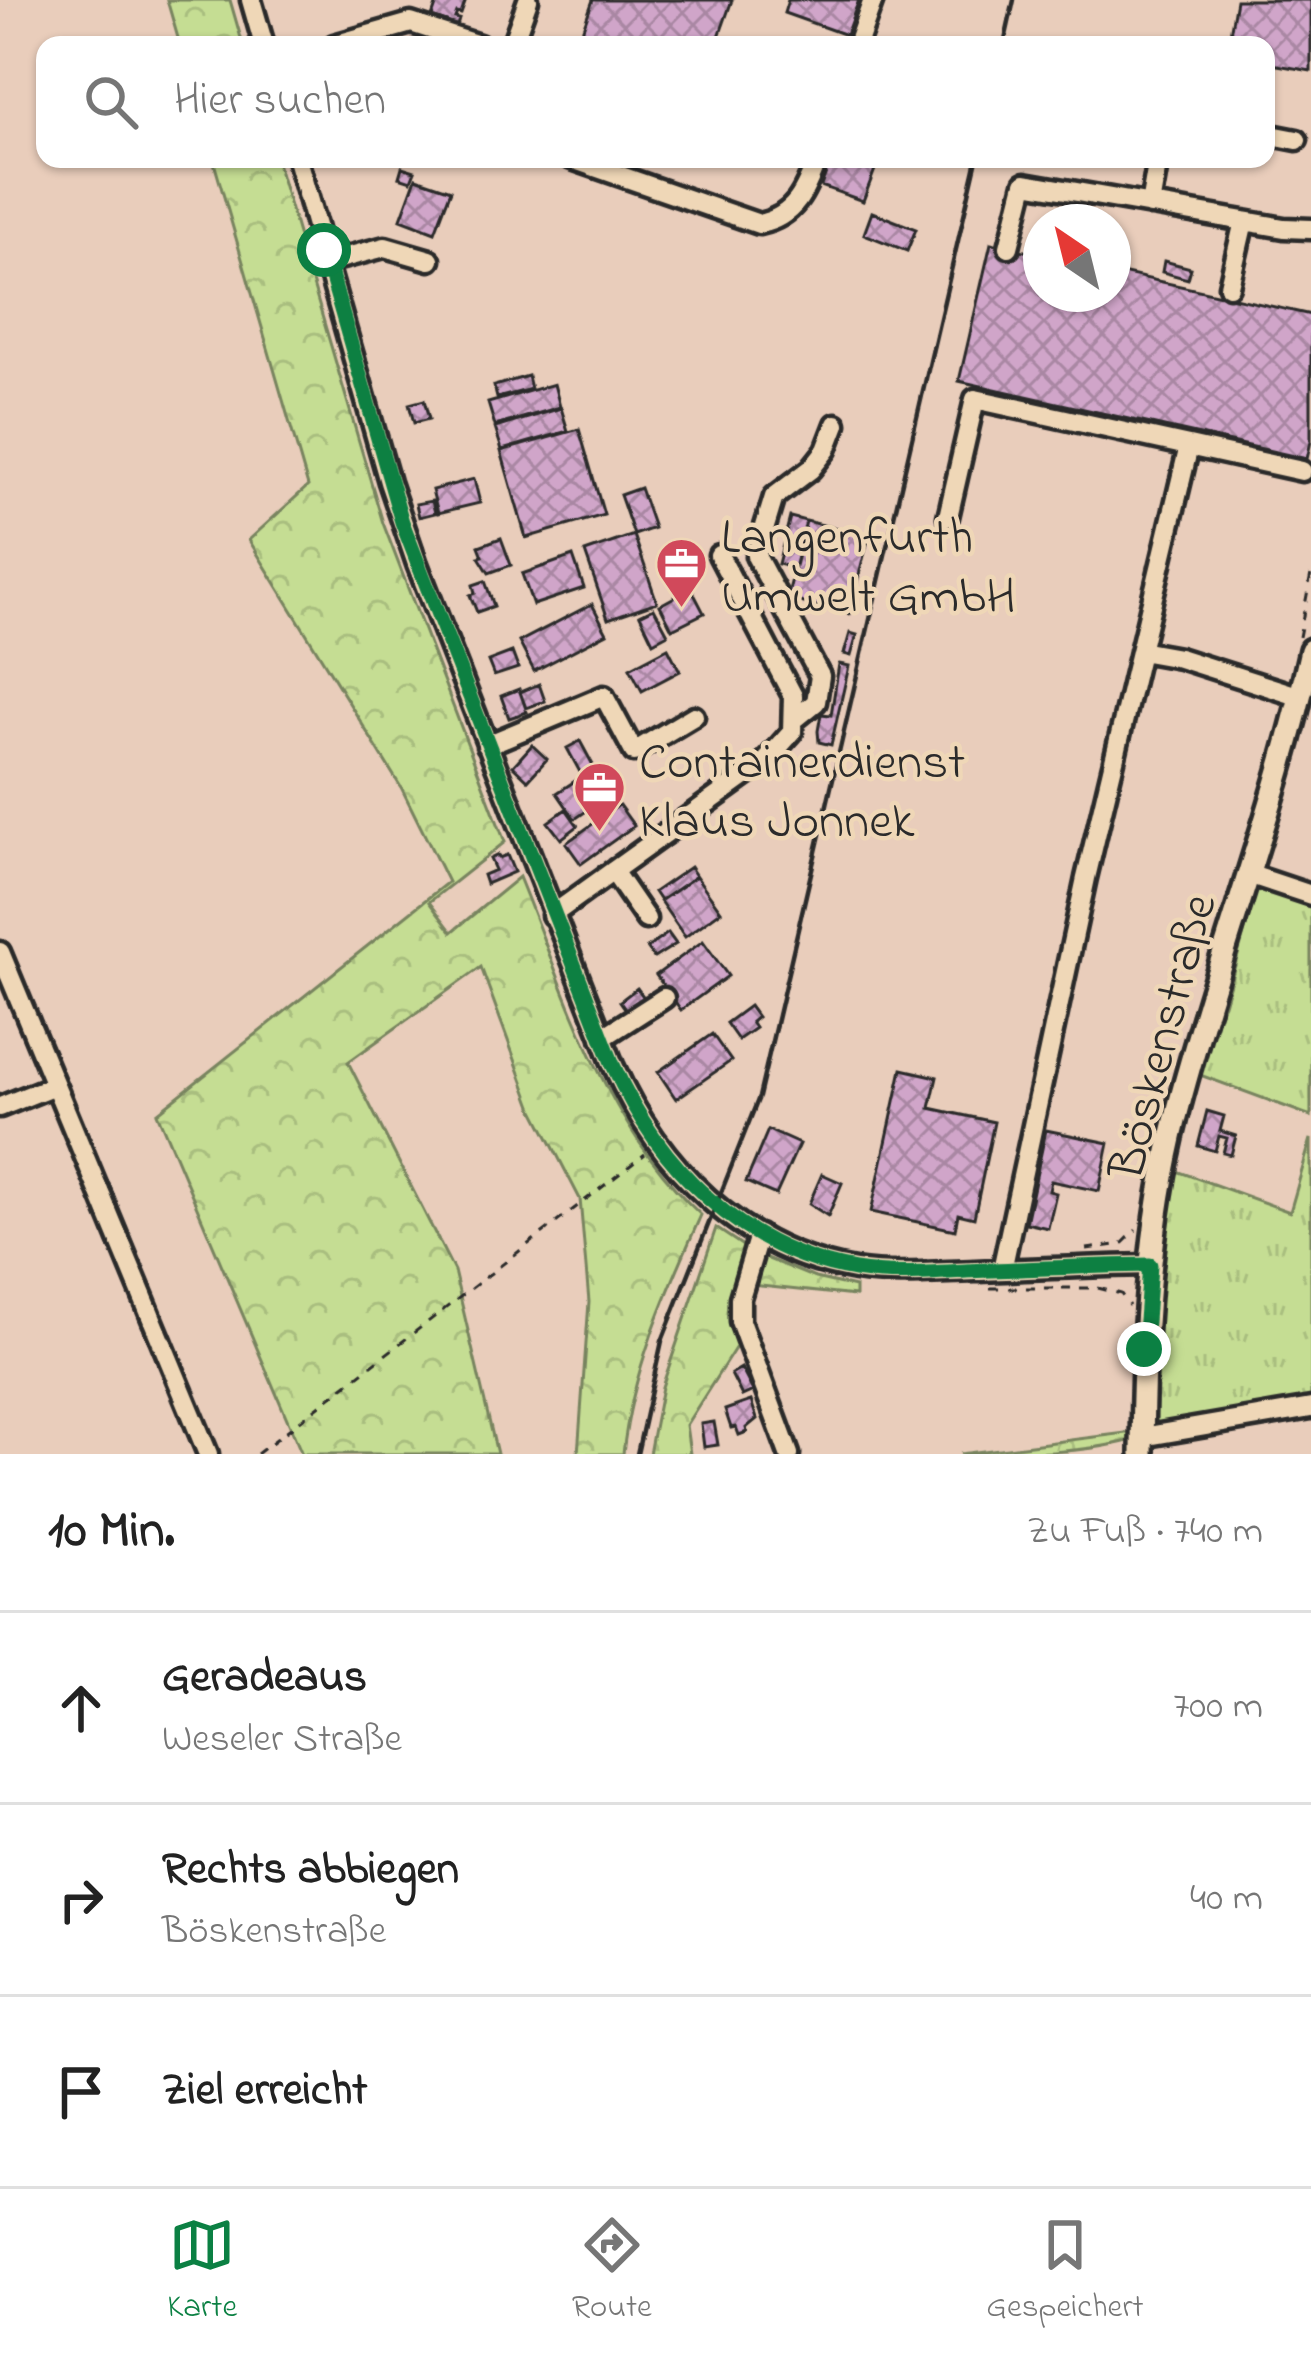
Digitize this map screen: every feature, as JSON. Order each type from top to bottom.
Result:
[{"type":"main road","name":"Böskenstraße","points":[[1142,1445],[1150,1265],[1175,1120],[1252,875],[1301,697],[1305,644]]},
{"type":"street","points":[[515,36],[528,0]]},
{"type":"street","points":[[860,36],[873,0]]},
{"type":"street","points":[[255,1],[262,36]]},
{"type":"street","points":[[366,36],[411,23],[451,36]]},
{"type":"street","points":[[1275,136],[1297,140]]},
{"type":"street","points":[[300,168],[402,522],[602,1038],[626,1095],[656,1145],[716,1207],[759,1235],[853,1270],[1150,1265]]},
{"type":"street","points":[[598,168],[760,224],[798,203],[813,168]]},
{"type":"street","points":[[1150,205],[1156,168]]},
{"type":"street","points":[[1010,248],[1025,183],[1311,233]]},
{"type":"street","points":[[1229,286],[1244,221]]},
{"type":"street","points":[[327,262],[385,247],[430,260]]},
{"type":"street","points":[[948,517],[977,392],[1301,471]]},
{"type":"street","points":[[795,719],[816,702],[820,676],[756,556],[774,497],[811,469],[826,450],[836,424]]},
{"type":"street","points":[[1002,1270],[1189,446]]},
{"type":"street","points":[[552,915],[776,752],[791,732],[793,696],[719,555]]},
{"type":"street","points":[[1140,651],[1179,658],[1301,697]]},
{"type":"street","points":[[487,746],[604,696],[634,752],[694,716]]},
{"type":"street","points":[[613,871],[646,919]]},
{"type":"street","points":[[1252,875],[1311,896]]},
{"type":"street","points":[[0,952],[208,1454]]},
{"type":"street","points":[[602,1038],[664,998]]},
{"type":"street","points":[[0,1107],[55,1085]]},
{"type":"street","points":[[759,1235],[740,1298],[740,1321],[789,1454]]},
{"type":"street","points":[[1142,1445],[1311,1408]]},
{"type":"path","points":[[1305,644],[1311,574]]},
{"type":"path","points":[[257,1454],[656,1145]]},
{"type":"path","points":[[1077,1251],[1122,1244],[1138,1225]]},
{"type":"green space","points":[[167,0],[230,0],[240,36],[177,36]]},
{"type":"green space","points":[[216,168],[279,168],[383,523],[505,842],[429,902],[452,932],[519,877],[573,1013],[614,1100],[667,1180],[701,1215],[643,1361],[623,1454],[578,1454],[589,1302],[580,1199],[532,1106],[481,967],[348,1062],[454,1271],[497,1454],[302,1454],[157,1113],[448,882],[402,789],[249,540],[308,486]]},
{"type":"green space","points":[[1260,878],[1311,896],[1311,1116],[1189,1071],[1224,1004]]},
{"type":"green space","points":[[1311,1139],[1311,1408],[1142,1437],[1166,1167],[1290,1212]]},
{"type":"green space","points":[[716,1228],[746,1248],[731,1306],[739,1342],[686,1425],[690,1454],[649,1454],[662,1387]]},
{"type":"green space","points":[[761,1256],[815,1278],[855,1287],[855,1296],[751,1285]]},
{"type":"green space","points":[[1142,1431],[1142,1437],[1122,1443],[1077,1450],[960,1454]]},
{"type":"building","points":[[438,0],[466,0],[455,18],[459,19],[457,26],[432,17]]},
{"type":"building","points":[[593,0],[732,0],[719,36],[580,36]]},
{"type":"building","points":[[788,0],[859,0],[846,35],[784,13]]},
{"type":"building","points":[[1236,0],[1311,0],[1311,71],[1275,65],[1275,36],[1230,36]]},
{"type":"building","points":[[402,168],[415,171],[411,181],[399,177]]},
{"type":"building","points":[[828,168],[876,168],[863,201],[821,186]]},
{"type":"building","points":[[416,178],[451,190],[435,232],[401,219]]},
{"type":"building","points":[[872,212],[916,229],[907,251],[864,234]]},
{"type":"building","points":[[991,243],[1023,251],[1023,312],[1131,312],[1131,275],[1311,315],[1307,459],[959,381]]},
{"type":"building","points":[[1164,261],[1191,268],[1188,279],[1162,272]]},
{"type":"building","points":[[528,376],[531,389],[497,398],[494,386]]},
{"type":"building","points":[[554,384],[560,407],[495,426],[488,403]]},
{"type":"building","points":[[424,400],[429,419],[414,423],[409,404]]},
{"type":"building","points":[[561,408],[568,431],[502,450],[495,428]]},
{"type":"building","points":[[579,429],[604,515],[526,538],[501,451]]},
{"type":"building","points":[[474,479],[480,503],[438,513],[432,490]]},
{"type":"building","points":[[640,488],[654,528],[634,535],[620,495]]},
{"type":"building","points":[[432,501],[435,513],[419,517],[416,504]]},
{"type":"building","points":[[790,517],[806,521],[794,568],[778,564]]},
{"type":"building","points":[[806,521],[869,536],[849,614],[787,599]]},
{"type":"building","points":[[634,535],[657,602],[608,619],[585,552]]},
{"type":"building","points":[[501,538],[511,565],[489,573],[479,557],[483,556],[479,546]]},
{"type":"building","points":[[573,556],[584,588],[533,605],[522,574]]},
{"type":"building","points":[[485,581],[494,606],[477,612],[470,595],[475,593],[473,585]]},
{"type":"building","name":"Langenfurth Umwelt GmbH","points":[[691,588],[704,613],[672,629],[660,605]]},
{"type":"building","points":[[592,604],[607,633],[534,671],[519,642]]},
{"type":"building","points":[[654,608],[668,634],[653,642],[640,615]]},
{"type":"building","points":[[850,633],[857,635],[851,656],[844,654]]},
{"type":"building","points":[[668,648],[680,671],[642,691],[630,668]]},
{"type":"building","points":[[512,652],[518,668],[494,676],[488,661]]},
{"type":"building","points":[[839,664],[849,666],[831,745],[819,742],[818,731],[821,714],[831,715]]},
{"type":"building","points":[[539,684],[545,701],[526,708],[520,692]]},
{"type":"building","points":[[519,689],[527,712],[509,718],[501,696]]},
{"type":"building","points":[[580,741],[594,767],[581,774],[567,748]]},
{"type":"building","points":[[532,745],[547,759],[528,780],[513,766]]},
{"type":"building","points":[[587,773],[605,798],[575,819],[557,793]]},
{"type":"building","name":"Containerdienst Klaus Jonnek","points":[[619,805],[634,826],[581,864],[566,843]]},
{"type":"building","points":[[566,809],[578,826],[561,839],[548,822]]},
{"type":"building","points":[[507,855],[514,872],[486,884],[483,875],[495,870],[490,859]]},
{"type":"building","points":[[690,867],[696,876],[660,901],[654,892]]},
{"type":"building","points":[[696,876],[721,911],[685,937],[660,901]]},
{"type":"building","points":[[668,933],[676,944],[654,958],[647,948]]},
{"type":"building","points":[[703,941],[728,976],[681,1010],[656,975]]},
{"type":"building","points":[[637,988],[645,999],[627,1011],[620,1001]]},
{"type":"building","points":[[749,1006],[757,1017],[751,1022],[755,1028],[738,1040],[726,1023]]},
{"type":"building","points":[[712,1034],[731,1061],[676,1099],[658,1072]]},
{"type":"building","points":[[902,1069],[937,1077],[930,1108],[994,1122],[974,1218],[958,1214],[955,1230],[871,1212]]},
{"type":"building","points":[[1207,1111],[1224,1116],[1220,1131],[1236,1136],[1231,1155],[1223,1153],[1227,1138],[1219,1136],[1215,1151],[1198,1146]]},
{"type":"building","points":[[768,1130],[799,1144],[776,1195],[746,1182]]},
{"type":"building","points":[[1046,1130],[1109,1143],[1099,1191],[1051,1181],[1049,1191],[1056,1193],[1048,1228],[1026,1223]]},
{"type":"building","points":[[822,1174],[842,1183],[828,1216],[809,1204]]},
{"type":"building","points":[[741,1368],[753,1391],[742,1396],[731,1374]]},
{"type":"building","points":[[751,1401],[757,1419],[739,1435],[725,1410]]},
{"type":"building","points":[[714,1422],[718,1445],[704,1447],[701,1424]]},
{"type":"railway","points":[[1006,36],[1014,0]]},
{"type":"railway","points":[[637,1454],[662,1341],[759,1097],[975,168]]},
{"type":"place","name":"Langenfurth Umwelt GmbH","points":[[682,609]]},
{"type":"place","name":"Containerdienst Klaus Jonnek","points":[[600,834]]},
{"type":"route","points":[[324,250],[417,564],[613,1065],[638,1117],[665,1157],[716,1207],[759,1235],[853,1270],[1150,1265],[1144,1349]]}]
